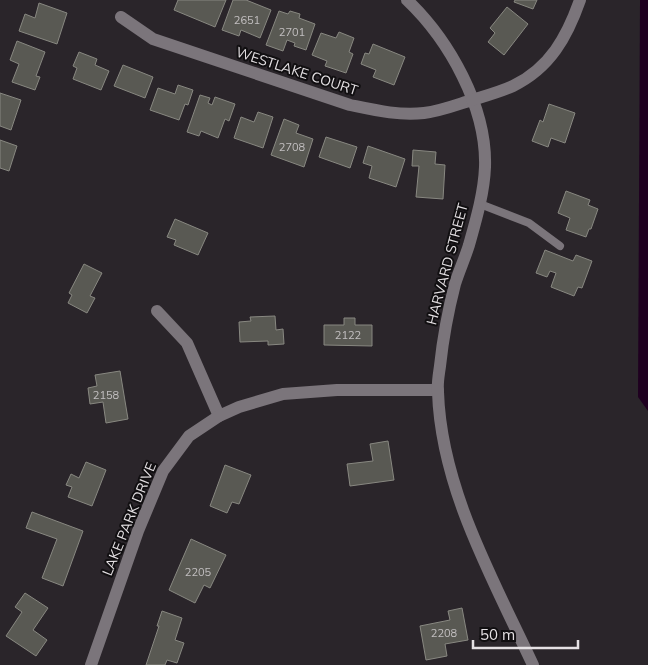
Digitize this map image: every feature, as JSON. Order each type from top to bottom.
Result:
[{"type":"street","name":"HARVARD STREET","points":[[407,0],[421,13],[444,43],[461,72],[482,131],[485,166],[480,204],[469,246],[455,285],[443,337],[438,390],[439,415],[448,464],[462,512],[533,665]]},
{"type":"street","points":[[472,100],[513,86],[538,70],[553,54],[570,28],[580,0]]},
{"type":"street","name":"WESTLAKE COURT","points":[[121,17],[153,39],[350,105],[384,112],[422,113],[472,100]]},
{"type":"street","points":[[157,311],[187,343],[219,416]]},
{"type":"street","name":"LAKE PARK DRIVE","points":[[90,665],[138,531],[163,472],[189,436],[219,416],[238,407],[283,394],[337,390],[438,390]]},
{"type":"lane","points":[[480,204],[529,223],[560,246]]},
{"type":"shaded area","points":[[640,0],[648,0],[648,411],[638,397]]},
{"type":"building","points":[[178,0],[226,0],[215,27],[174,10]]},
{"type":"building","points":[[233,0],[246,0],[271,10],[260,38],[241,30],[239,36],[222,30]]},
{"type":"building","points":[[515,0],[537,0],[533,9],[514,2]]},
{"type":"building","points":[[39,3],[67,13],[57,44],[19,31],[25,14],[35,18]]},
{"type":"building","points":[[507,7],[528,24],[504,55],[488,42],[495,33],[490,28]]},
{"type":"building","points":[[279,11],[288,14],[290,11],[300,14],[299,18],[315,24],[306,50],[294,46],[295,43],[287,40],[283,51],[266,45]]},
{"type":"building","points":[[339,32],[354,38],[349,52],[353,54],[346,73],[325,66],[327,61],[312,55],[321,33],[336,38]]},
{"type":"building","points":[[17,41],[45,52],[36,76],[40,77],[35,90],[12,82],[19,64],[10,60]]},
{"type":"building","points":[[373,44],[405,57],[394,85],[373,77],[376,70],[361,64],[365,53],[369,54]]},
{"type":"building","points":[[79,52],[97,59],[95,65],[109,71],[101,90],[73,79],[77,68],[73,66]]},
{"type":"building","points":[[123,65],[153,77],[145,98],[114,86]]},
{"type":"building","points":[[178,85],[193,90],[188,105],[185,104],[179,120],[150,110],[158,88],[175,94]]},
{"type":"building","points":[[0,93],[21,100],[11,130],[0,126]]},
{"type":"building","points":[[200,95],[210,98],[208,103],[212,105],[215,97],[235,104],[229,121],[225,119],[218,138],[201,131],[199,136],[187,132]]},
{"type":"building","points":[[549,104],[575,113],[565,143],[551,138],[548,147],[532,141],[540,120],[543,122]]},
{"type":"building","points":[[258,112],[273,117],[263,148],[234,138],[241,117],[254,122]]},
{"type":"building","points":[[284,119],[299,125],[296,133],[313,139],[304,167],[271,155]]},
{"type":"building","points":[[326,137],[357,147],[350,168],[319,157]]},
{"type":"building","points":[[0,140],[17,146],[9,171],[0,168]]},
{"type":"building","points":[[368,146],[405,159],[396,187],[369,178],[372,166],[363,163]]},
{"type":"building","points":[[413,150],[436,152],[435,164],[445,165],[443,199],[416,197],[419,166],[412,166]]},
{"type":"building","points":[[566,191],[590,200],[588,205],[598,209],[586,237],[566,230],[570,218],[558,213]]},
{"type":"building","points":[[175,219],[208,233],[198,255],[174,245],[176,240],[167,237]]},
{"type":"building","points":[[545,250],[573,261],[576,255],[592,261],[582,288],[578,287],[574,296],[551,287],[556,273],[550,271],[547,277],[536,273]]},
{"type":"building","points":[[84,264],[102,273],[90,296],[95,298],[87,313],[68,303],[72,295],[69,293]]},
{"type":"building","points":[[275,316],[276,330],[283,329],[284,344],[268,345],[268,341],[240,342],[239,322],[251,321],[250,317]]},
{"type":"building","points":[[344,318],[355,318],[355,325],[372,325],[372,346],[324,345],[324,325],[344,325]]},
{"type":"building","points":[[120,371],[128,419],[106,423],[103,402],[90,404],[88,388],[97,386],[95,375]]},
{"type":"building","points":[[388,441],[394,480],[350,486],[347,464],[373,461],[370,444]]},
{"type":"building","points":[[86,462],[106,470],[92,506],[68,497],[72,487],[66,485],[71,474],[79,478]]},
{"type":"building","points":[[225,465],[251,475],[239,504],[232,502],[227,513],[210,506]]},
{"type":"building","points":[[32,512],[83,531],[63,586],[42,578],[57,539],[26,528]]},
{"type":"building","points":[[191,539],[226,555],[210,588],[204,585],[195,603],[169,590]]},
{"type":"building","points":[[25,593],[48,608],[33,630],[47,640],[36,656],[6,636],[22,612],[15,607]]},
{"type":"building","points":[[462,608],[468,640],[445,644],[447,656],[426,660],[420,626],[450,620],[448,611]]},
{"type":"building","points":[[162,611],[182,618],[175,640],[184,643],[177,663],[167,660],[165,665],[146,665],[159,626],[157,626]]}]
